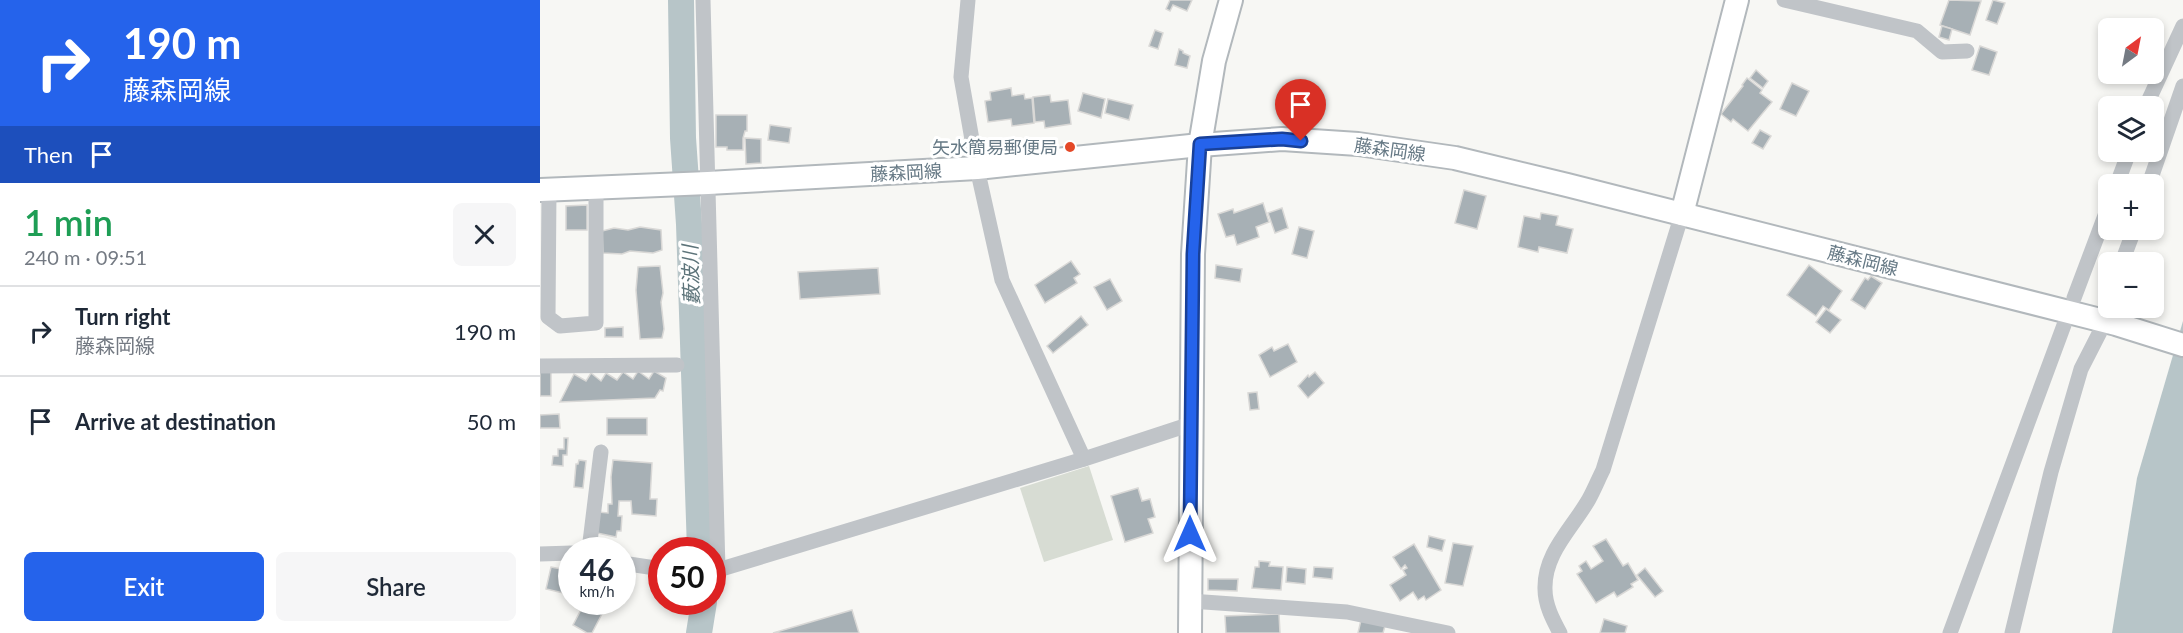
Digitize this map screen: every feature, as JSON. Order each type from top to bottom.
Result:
[{"type":"main road","points":[[1190,633],[1193,254],[1200,144],[1214,61],[1231,0]]},
{"type":"main road","points":[[1682,214],[1737,0]]},
{"type":"main road","name":"藤森岡線","points":[[545,190],[977,168],[1200,144],[1282,139],[1369,146],[1455,158],[2098,314]]},
{"type":"main road","name":"藤森岡線","points":[[2113,318],[2183,345]]},
{"type":"street","points":[[703,0],[715,537]]},
{"type":"street","points":[[968,0],[961,77],[977,168],[1002,280],[1084,459]]},
{"type":"street","points":[[1784,0],[1917,31],[1942,52],[1967,51]]},
{"type":"street","points":[[2151,96],[2183,26]]},
{"type":"street","points":[[2152,174],[2183,86]]},
{"type":"street","points":[[545,190],[548,317],[560,326],[596,323],[596,188]]},
{"type":"street","points":[[1560,633],[1549,611],[1544,591],[1547,569],[1556,548],[1588,500],[1603,470],[1682,214]]},
{"type":"street","points":[[2074,298],[2098,234]]},
{"type":"street","points":[[2012,633],[2051,471],[2082,369],[2109,318]]},
{"type":"street","points":[[1950,633],[2064,325]]},
{"type":"street","points":[[540,366],[677,365]]},
{"type":"street","points":[[726,567],[1084,459],[1191,424]]},
{"type":"street","points":[[591,537],[601,452]]},
{"type":"street","points":[[540,554],[558,553]]},
{"type":"street","points":[[1190,601],[1347,612],[1448,633]]},
{"type":"shaded area","points":[[2183,321],[2183,633],[2112,633],[2137,478]]},
{"type":"shaded area","points":[[1089,466],[1113,540],[1044,562],[1020,488]]},
{"type":"building","points":[[1170,0],[1192,0],[1187,11],[1173,5],[1170,11],[1166,9]]},
{"type":"building","points":[[1949,0],[1981,1],[1970,35],[1940,25]]},
{"type":"building","points":[[1993,0],[2005,3],[1997,24],[1986,20]]},
{"type":"building","points":[[1942,26],[1952,29],[1949,40],[1939,37]]},
{"type":"building","points":[[1155,30],[1163,33],[1158,49],[1149,46]]},
{"type":"building","points":[[1980,46],[1997,52],[1989,75],[1972,70]]},
{"type":"building","points":[[1179,49],[1190,56],[1187,68],[1175,65]]},
{"type":"building","points":[[1756,70],[1768,81],[1763,88],[1750,78]]},
{"type":"building","points":[[1747,78],[1762,90],[1760,93],[1772,102],[1748,131],[1733,119],[1731,122],[1721,114]]},
{"type":"building","points":[[1792,83],[1809,91],[1796,116],[1780,109]]},
{"type":"building","points":[[1011,88],[1012,96],[1024,94],[1025,99],[1032,98],[1034,123],[1012,126],[1011,119],[988,122],[985,101],[991,100],[990,92]]},
{"type":"building","points":[[1083,93],[1105,99],[1101,118],[1078,111]]},
{"type":"building","points":[[1050,95],[1051,102],[1068,100],[1071,124],[1045,128],[1044,121],[1035,122],[1033,97]]},
{"type":"building","points":[[1108,99],[1133,105],[1129,120],[1105,113]]},
{"type":"building","points":[[716,115],[747,115],[747,131],[743,138],[743,150],[716,147]]},
{"type":"building","points":[[770,125],[791,128],[789,143],[768,140]]},
{"type":"building","points":[[1760,130],[1771,136],[1763,149],[1752,143]]},
{"type":"building","points":[[745,138],[761,139],[761,163],[746,164]]},
{"type":"building","points":[[1464,190],[1486,196],[1477,229],[1455,223]]},
{"type":"building","points":[[1263,203],[1269,222],[1256,227],[1259,237],[1237,245],[1234,235],[1226,237],[1218,214],[1233,209],[1234,213]]},
{"type":"building","points":[[587,205],[587,230],[566,230],[566,206]]},
{"type":"building","points":[[1282,208],[1288,228],[1275,233],[1268,213]]},
{"type":"building","points":[[1541,213],[1558,216],[1556,225],[1573,229],[1567,253],[1539,247],[1538,252],[1518,247],[1524,216],[1540,219]]},
{"type":"building","points":[[640,227],[661,230],[662,250],[653,253],[630,251],[622,254],[603,253],[602,231]]},
{"type":"building","points":[[1299,227],[1314,231],[1307,258],[1292,254]]},
{"type":"building","points":[[1071,261],[1080,274],[1074,278],[1077,283],[1045,303],[1035,285]]},
{"type":"building","points":[[1216,265],[1242,269],[1240,282],[1215,278]]},
{"type":"building","points":[[1809,265],[1842,291],[1829,310],[1823,306],[1816,316],[1787,295]]},
{"type":"building","points":[[660,266],[664,329],[662,338],[640,339],[636,290],[638,267]]},
{"type":"building","points":[[878,268],[880,294],[800,299],[798,272]]},
{"type":"building","points":[[1871,276],[1882,283],[1865,309],[1851,300],[1865,278],[1868,280]]},
{"type":"building","points":[[1110,279],[1122,301],[1107,310],[1094,287]]},
{"type":"building","points":[[1826,309],[1841,320],[1830,333],[1816,322]]},
{"type":"building","points":[[1081,316],[1088,325],[1053,353],[1047,346]]},
{"type":"building","points":[[623,327],[623,337],[605,337],[605,328]]},
{"type":"building","points":[[1288,344],[1297,362],[1270,377],[1259,355],[1272,347],[1274,351]]},
{"type":"building","points":[[638,371],[649,379],[654,371],[666,378],[663,391],[660,390],[655,398],[560,402],[574,374],[586,381],[591,373],[601,381],[606,373],[617,380],[623,372],[633,379]]},
{"type":"building","points":[[540,372],[551,372],[551,396],[540,396]]},
{"type":"building","points":[[1315,372],[1324,383],[1308,398],[1298,386],[1308,375],[1309,377]]},
{"type":"building","points":[[1257,392],[1259,409],[1250,410],[1248,393]]},
{"type":"building","points":[[559,414],[560,428],[540,428],[540,415]]},
{"type":"building","points":[[607,418],[647,418],[647,435],[607,435]]},
{"type":"building","points":[[564,438],[568,438],[567,455],[563,455],[563,466],[552,465],[553,456],[558,456],[558,449],[564,449]]},
{"type":"building","points":[[579,460],[586,461],[583,488],[574,487],[576,464]]},
{"type":"building","points":[[613,460],[652,463],[650,499],[657,499],[656,516],[632,514],[631,501],[619,501],[618,516],[622,516],[621,531],[617,531],[616,537],[597,533],[598,512],[608,513],[608,504],[612,504]]},
{"type":"building","points":[[1138,488],[1142,501],[1150,499],[1155,517],[1148,519],[1153,533],[1125,542],[1111,496]]},
{"type":"building","points":[[1429,536],[1445,540],[1442,551],[1427,547]]},
{"type":"building","points":[[1606,539],[1623,566],[1628,563],[1638,580],[1631,584],[1633,587],[1617,597],[1614,592],[1596,603],[1577,574],[1582,571],[1579,566],[1586,561],[1591,569],[1603,561],[1593,546]]},
{"type":"building","points":[[1453,543],[1473,546],[1463,586],[1445,583]]},
{"type":"building","points":[[1414,544],[1441,590],[1426,600],[1424,596],[1418,600],[1413,592],[1400,601],[1390,585],[1406,575],[1403,570],[1407,568],[1405,565],[1401,569],[1393,557]]},
{"type":"building","points":[[1259,561],[1270,562],[1269,566],[1283,567],[1281,590],[1252,588],[1255,567],[1259,567]]},
{"type":"building","points":[[551,567],[558,568],[558,592],[546,589]]},
{"type":"building","points":[[1287,567],[1306,569],[1305,584],[1286,582]]},
{"type":"building","points":[[1314,567],[1333,568],[1332,579],[1313,577]]},
{"type":"building","points":[[1645,568],[1663,591],[1655,597],[1637,575]]},
{"type":"building","points":[[1208,579],[1238,579],[1237,591],[1208,590]]},
{"type":"building","points":[[852,610],[859,633],[773,633]]},
{"type":"building","points":[[1279,614],[1280,633],[1226,633],[1225,616]]},
{"type":"building","points":[[578,615],[601,615],[592,633],[587,633],[573,625]]},
{"type":"building","points":[[1604,619],[1627,626],[1625,633],[1600,633]]},
{"type":"building","points":[[1361,620],[1385,626],[1383,633],[1358,633]]},
{"type":"waterway","name":"藪波川","points":[[681,0],[683,138],[689,224],[700,537]]},
{"type":"waterway","name":"藪波川","points":[[699,633],[702,615]]},
{"type":"place","name":"矢水簡易郵便局","points":[[1070,147]]},
{"type":"route","points":[[1190,534],[1193,254],[1200,144],[1282,139],[1301,141]]}]
